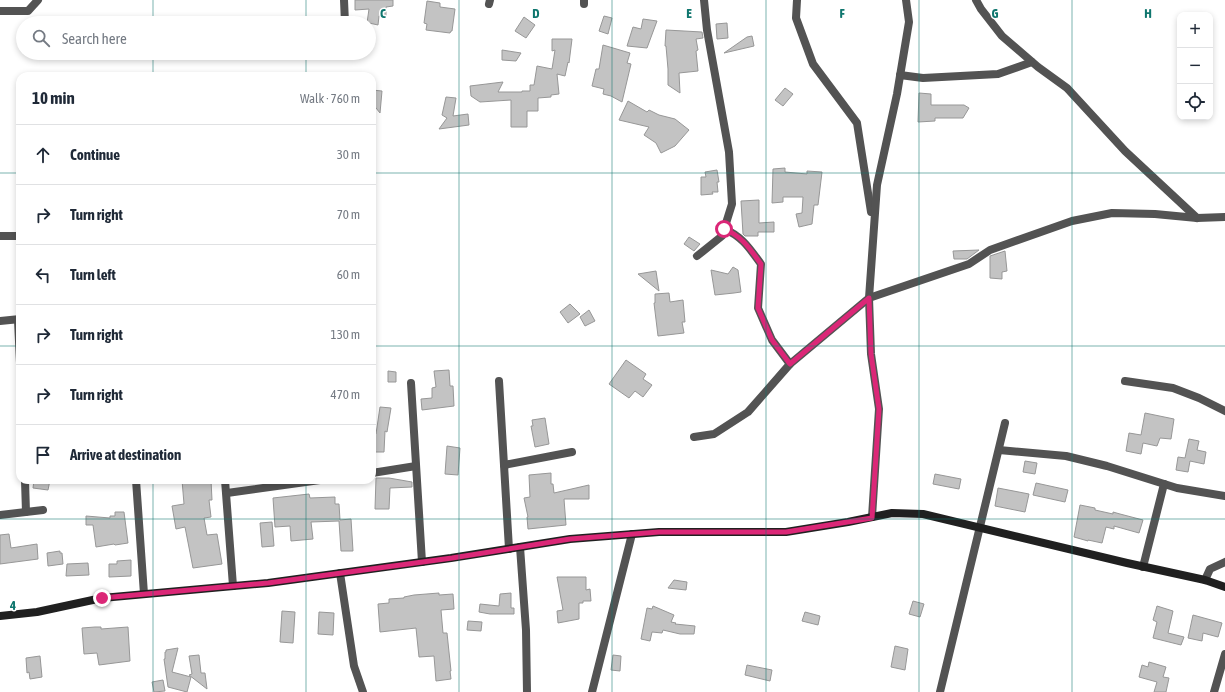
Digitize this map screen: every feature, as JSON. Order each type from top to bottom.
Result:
[{"type":"street","points":[[0,11],[28,11],[38,0]]},
{"type":"street","points":[[344,0],[345,16]]},
{"type":"street","points":[[697,256],[722,236],[732,204],[729,152],[707,30],[704,0]]},
{"type":"street","points":[[797,0],[796,18],[813,64],[857,123],[874,227]]},
{"type":"street","points":[[872,518],[879,409],[871,354],[869,298],[877,185],[897,94],[909,22],[906,0]]},
{"type":"street","points":[[976,0],[981,9],[1002,36],[1032,62],[1067,88],[1125,151],[1197,218]]},
{"type":"street","points":[[900,75],[923,78],[998,74],[1032,62]]},
{"type":"street","points":[[694,437],[714,434],[748,412],[790,364],[869,298],[969,264],[990,250],[1072,221],[1112,213],[1155,214],[1197,218],[1225,217]]},
{"type":"street","points":[[724,229],[734,233],[748,246],[761,264],[758,308],[772,340],[790,364]]},
{"type":"street","points":[[0,236],[16,236]]},
{"type":"street","points":[[0,321],[16,320]]},
{"type":"street","points":[[499,381],[509,548]]},
{"type":"street","points":[[1125,381],[1173,388],[1199,398],[1225,411]]},
{"type":"street","points":[[411,383],[422,562]]},
{"type":"street","points":[[940,692],[1006,423]]},
{"type":"street","points":[[999,450],[1066,456],[1107,466],[1177,488],[1225,496]]},
{"type":"street","points":[[504,465],[572,452]]},
{"type":"street","points":[[376,472],[416,466]]},
{"type":"street","points":[[25,484],[26,512]]},
{"type":"street","points":[[136,484],[144,594]]},
{"type":"street","points":[[226,484],[233,586]]},
{"type":"street","points":[[227,493],[291,484]]},
{"type":"street","points":[[1143,567],[1164,484]]},
{"type":"street","points":[[0,515],[43,510]]},
{"type":"street","points":[[0,616],[37,612],[102,598],[268,583],[422,562],[570,539],[659,532],[786,532],[872,518],[892,513],[924,514],[1143,567],[1205,580],[1225,587]]},
{"type":"street","points":[[592,692],[632,534]]},
{"type":"street","points":[[520,547],[526,630],[527,692]]},
{"type":"street","points":[[1205,580],[1210,569],[1225,562]]},
{"type":"street","points":[[340,573],[354,666],[363,692]]},
{"type":"street","points":[[1214,692],[1225,654]]},
{"type":"building","points":[[355,0],[393,0],[393,6],[386,7],[386,16],[379,16],[378,25],[376,25],[376,16],[368,16],[369,9],[355,10]]},
{"type":"building","points":[[427,1],[440,3],[440,7],[455,9],[452,31],[450,33],[426,30],[427,24],[424,23]]},
{"type":"building","points":[[604,16],[612,18],[608,34],[599,31]]},
{"type":"building","points":[[524,17],[535,25],[526,38],[515,31]]},
{"type":"building","points":[[643,19],[657,21],[647,48],[627,46],[633,27],[641,29]]},
{"type":"building","points":[[727,23],[728,38],[717,39],[716,24]]},
{"type":"building","points":[[666,30],[702,32],[703,38],[696,39],[698,50],[696,51],[698,71],[679,73],[680,93],[668,85],[668,69],[665,46]]},
{"type":"building","points":[[752,36],[754,46],[724,53],[747,37]]},
{"type":"building","points":[[552,39],[572,39],[569,63],[568,62],[565,76],[557,74],[559,94],[551,95],[551,97],[538,98],[538,111],[527,111],[527,127],[511,127],[511,100],[480,102],[471,96],[470,86],[503,82],[498,92],[530,91],[530,85],[534,85],[537,66],[552,69],[555,50],[552,51]]},
{"type":"building","points":[[603,45],[630,53],[627,63],[631,64],[622,102],[611,96],[603,94],[604,89],[592,86],[596,69],[599,69]]},
{"type":"building","points":[[502,50],[521,53],[516,61],[502,60]]},
{"type":"building","points":[[785,88],[793,94],[783,106],[775,100]]},
{"type":"building","points":[[376,90],[382,91],[380,113],[376,108]]},
{"type":"building","points":[[919,93],[931,94],[931,105],[964,105],[969,108],[963,118],[935,118],[935,121],[918,122]]},
{"type":"building","points":[[446,97],[456,98],[453,116],[468,114],[469,125],[439,129],[447,118],[442,115]]},
{"type":"building","points":[[628,101],[647,112],[649,110],[659,115],[675,119],[689,130],[675,146],[661,153],[656,143],[644,135],[649,127],[619,120]]},
{"type":"building","points":[[785,168],[785,172],[807,174],[807,171],[822,172],[818,205],[814,205],[812,224],[799,227],[796,214],[802,213],[803,197],[783,197],[783,202],[772,203],[773,169]]},
{"type":"building","points":[[717,170],[719,182],[717,182],[718,192],[701,195],[701,177],[706,177],[705,172]]},
{"type":"building","points":[[759,200],[759,223],[774,222],[774,232],[758,232],[758,236],[745,236],[743,234],[741,201]]},
{"type":"building","points":[[689,237],[700,244],[694,251],[684,244]]},
{"type":"building","points":[[979,250],[967,259],[954,259],[953,251]]},
{"type":"building","points":[[1005,251],[1007,271],[1002,272],[1002,279],[990,278],[990,256]]},
{"type":"building","points":[[733,267],[738,270],[741,292],[715,295],[711,270],[728,274]]},
{"type":"building","points":[[656,271],[659,291],[638,274]]},
{"type":"building","points":[[669,293],[670,302],[683,300],[685,322],[682,322],[684,333],[658,336],[654,303],[655,294]]},
{"type":"building","points":[[570,304],[580,314],[568,323],[560,312]]},
{"type":"building","points":[[589,310],[595,321],[585,326],[580,317]]},
{"type":"building","points":[[626,360],[646,374],[643,379],[652,385],[643,397],[635,391],[629,398],[609,384]]},
{"type":"building","points":[[449,370],[450,386],[453,386],[454,406],[422,410],[421,399],[432,398],[432,388],[436,387],[434,371]]},
{"type":"building","points":[[388,371],[396,372],[396,382],[388,382]]},
{"type":"building","points":[[380,407],[391,408],[387,432],[385,431],[384,452],[376,452],[376,434]]},
{"type":"building","points":[[1145,413],[1174,419],[1171,439],[1160,438],[1157,446],[1143,443],[1141,454],[1126,451],[1129,433],[1141,435]]},
{"type":"building","points":[[545,418],[549,444],[535,447],[531,426],[533,426],[532,420]]},
{"type":"building","points":[[1189,439],[1199,441],[1197,450],[1206,452],[1204,464],[1190,461],[1188,472],[1176,470],[1178,457],[1185,458]]},
{"type":"building","points":[[447,446],[460,448],[458,475],[445,474]]},
{"type":"building","points":[[1025,461],[1037,463],[1035,474],[1023,472]]},
{"type":"building","points":[[551,473],[551,484],[553,484],[554,493],[589,485],[589,499],[564,499],[566,525],[528,529],[528,517],[524,498],[530,497],[529,475]]},
{"type":"building","points":[[935,474],[961,479],[959,489],[933,484]]},
{"type":"building","points":[[376,478],[389,478],[412,482],[412,487],[390,488],[389,509],[375,509]]},
{"type":"building","points":[[1036,483],[1068,490],[1065,502],[1033,495]]},
{"type":"building","points":[[34,484],[49,484],[48,490],[33,488]]},
{"type":"building","points":[[182,484],[211,484],[212,500],[209,500],[211,517],[204,518],[207,535],[217,534],[222,564],[193,568],[185,527],[176,529],[172,506],[184,504]]},
{"type":"building","points":[[998,488],[1029,494],[1025,512],[995,506]]},
{"type":"building","points":[[309,494],[310,498],[335,497],[335,504],[339,504],[340,520],[351,519],[353,551],[341,551],[339,521],[311,522],[313,539],[291,541],[290,526],[275,527],[273,498]]},
{"type":"building","points":[[1080,505],[1095,508],[1095,510],[1113,514],[1113,512],[1143,520],[1139,533],[1114,526],[1114,529],[1106,527],[1102,543],[1074,537]]},
{"type":"building","points":[[115,512],[124,512],[128,543],[96,547],[93,525],[86,525],[86,516],[110,518],[110,516],[115,516]]},
{"type":"building","points":[[272,522],[274,546],[262,547],[260,523]]},
{"type":"building","points":[[9,534],[11,548],[37,544],[38,559],[0,564],[0,535]]},
{"type":"building","points":[[60,551],[60,553],[62,553],[63,564],[48,566],[47,553]]},
{"type":"building","points":[[131,560],[131,576],[109,577],[109,564],[117,564],[117,561]]},
{"type":"building","points":[[88,563],[89,575],[66,576],[67,564]]},
{"type":"building","points":[[557,577],[586,577],[586,590],[590,589],[591,601],[583,601],[583,603],[579,603],[579,619],[558,623],[557,611],[563,610]]},
{"type":"building","points":[[674,580],[687,582],[686,590],[668,588]]},
{"type":"building","points":[[439,593],[439,595],[453,594],[454,609],[441,610],[443,633],[447,633],[451,679],[436,681],[434,656],[419,657],[416,628],[380,632],[378,604],[389,603],[389,599]]},
{"type":"building","points":[[511,593],[511,608],[514,608],[514,614],[490,614],[479,612],[480,604],[499,606],[500,594]]},
{"type":"building","points":[[913,601],[924,604],[920,617],[909,614]]},
{"type":"building","points":[[653,606],[674,615],[671,622],[676,623],[675,624],[695,626],[694,634],[680,634],[663,630],[662,633],[652,632],[650,641],[641,639],[647,608],[652,609]]},
{"type":"building","points":[[1157,606],[1173,611],[1168,633],[1184,637],[1181,645],[1153,638],[1157,622],[1153,620]]},
{"type":"building","points":[[282,611],[295,612],[293,643],[280,642]]},
{"type":"building","points":[[319,612],[334,613],[333,635],[318,634]]},
{"type":"building","points":[[805,612],[820,616],[818,625],[802,621]]},
{"type":"building","points":[[1193,615],[1222,623],[1218,637],[1203,633],[1202,641],[1188,638]]},
{"type":"building","points":[[468,621],[482,622],[481,631],[467,630]]},
{"type":"building","points":[[101,627],[101,629],[128,627],[130,661],[99,665],[97,653],[84,654],[82,628]]},
{"type":"building","points":[[895,646],[908,649],[905,670],[891,667]]},
{"type":"building","points":[[178,648],[172,672],[191,677],[187,692],[168,687],[164,659],[165,652],[166,650]]},
{"type":"building","points":[[199,655],[201,673],[205,673],[207,689],[189,675],[192,674],[189,656]]},
{"type":"building","points":[[613,655],[621,656],[620,671],[611,670]]},
{"type":"building","points":[[40,656],[42,677],[30,679],[29,672],[27,673],[26,658]]},
{"type":"building","points":[[1149,662],[1166,667],[1163,677],[1169,678],[1166,692],[1154,692],[1157,682],[1139,677],[1142,665],[1148,667]]},
{"type":"building","points":[[747,665],[772,670],[770,681],[745,675]]},
{"type":"building","points":[[163,680],[165,691],[154,692],[152,682]]},
{"type":"route","points":[[102,598],[268,583],[452,558],[570,539],[659,532],[786,532],[872,518],[879,409],[871,354],[869,298],[790,364],[772,340],[758,308],[761,264],[748,246],[734,233],[724,229]]}]
